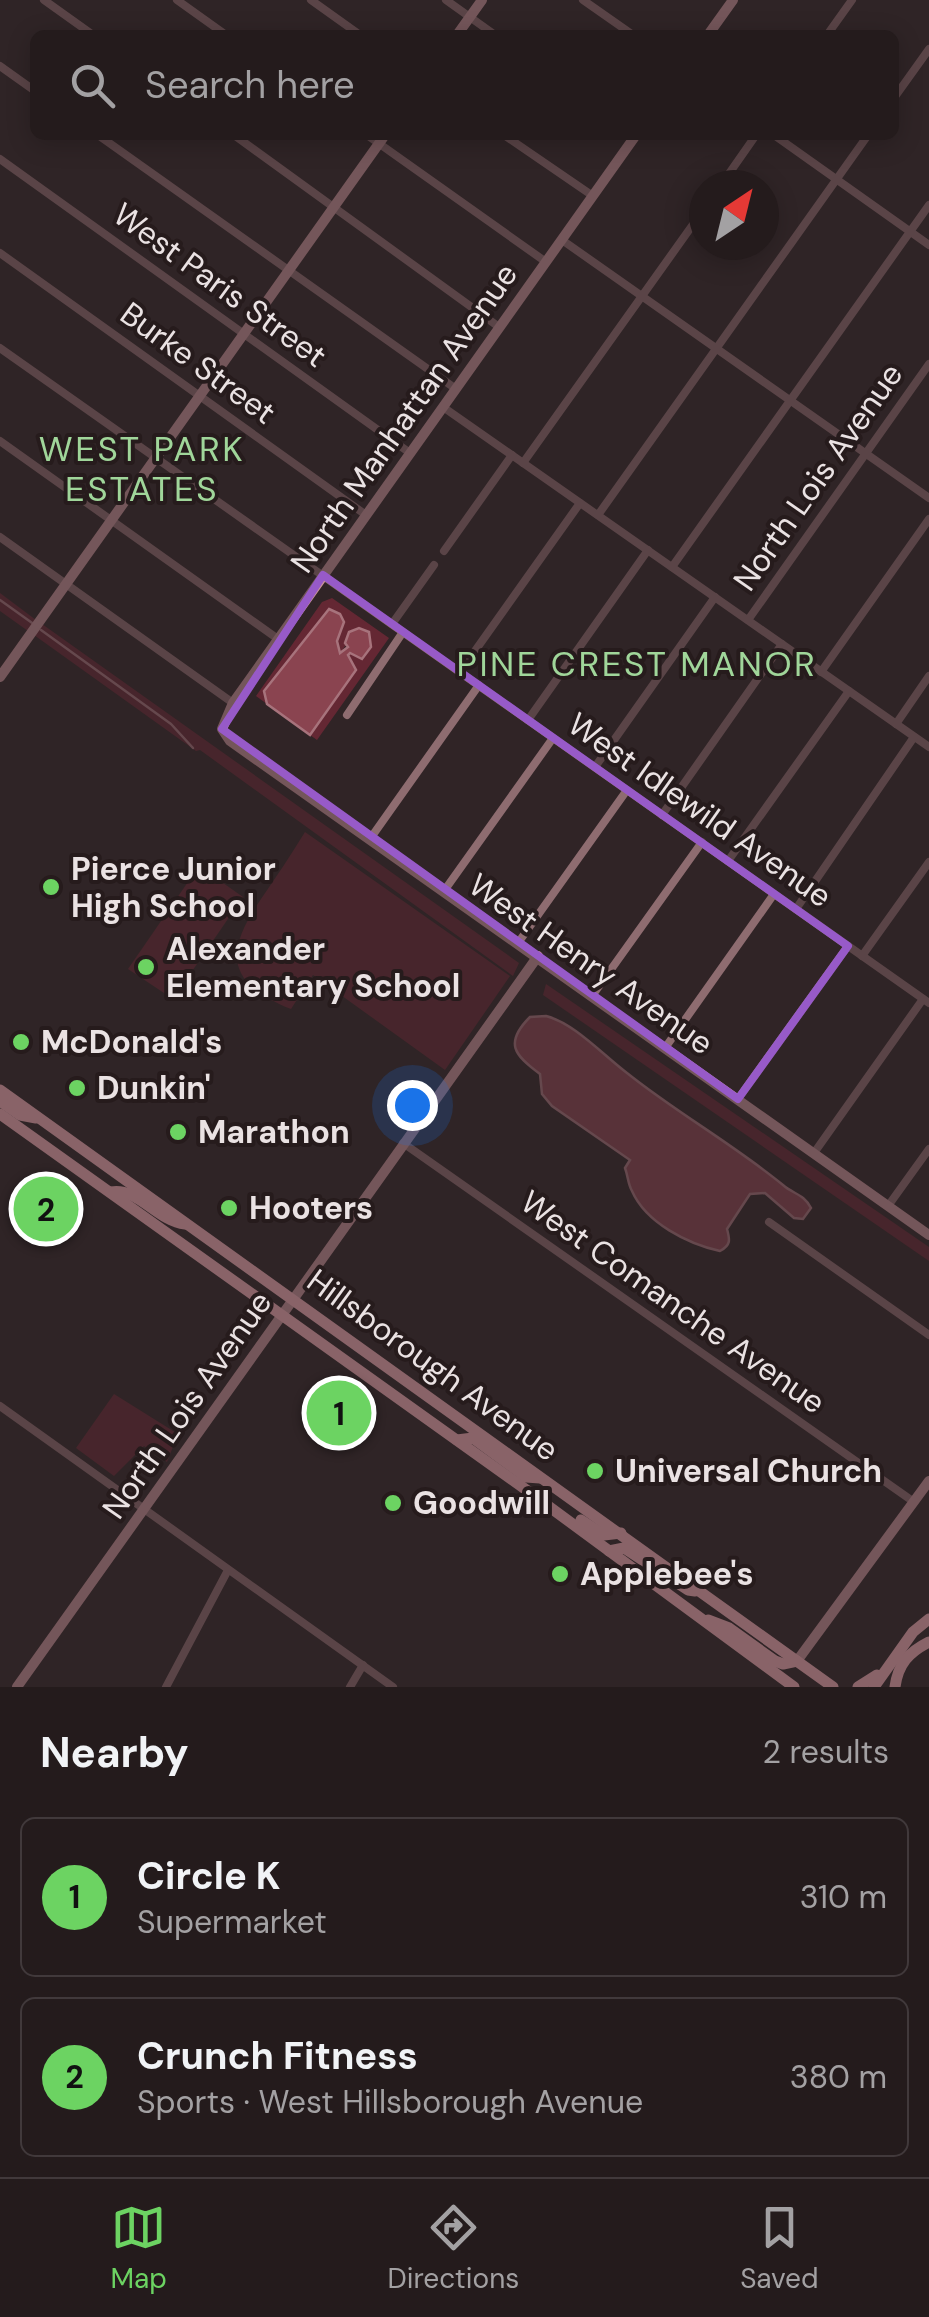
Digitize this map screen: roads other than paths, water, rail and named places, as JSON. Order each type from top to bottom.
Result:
[{"type":"main road","name":"Hillsborough Avenue","points":[[0,1090],[835,1686]]},
{"type":"main road","points":[[0,1101],[20,1115],[40,1119]]},
{"type":"main road","points":[[0,1114],[521,1486],[794,1687]]},
{"type":"main road","points":[[35,1139],[47,1138],[98,1174],[123,1178]]},
{"type":"main road","points":[[110,1192],[125,1191],[171,1222],[189,1224]]},
{"type":"main road","points":[[457,1440],[473,1438],[526,1477],[544,1478]]},
{"type":"main road","points":[[521,1486],[540,1492],[604,1535],[621,1533]]},
{"type":"main road","points":[[609,1550],[624,1548],[688,1590],[704,1592]]},
{"type":"main road","points":[[690,1614],[729,1628],[776,1662],[796,1661]]},
{"type":"main road","points":[[874,1687],[913,1632],[929,1620]]},
{"type":"main road","points":[[895,1687],[906,1657],[929,1642]]},
{"type":"main road","points":[[858,1687],[885,1670]]},
{"type":"street","points":[[44,0],[87,30]]},
{"type":"street","points":[[177,0],[219,30]]},
{"type":"street","points":[[311,0],[353,30]]},
{"type":"street","points":[[446,0],[488,30]]},
{"type":"street","points":[[461,30],[482,0]]},
{"type":"street","points":[[583,0],[626,30]]},
{"type":"street","points":[[711,30],[732,0]]},
{"type":"street","points":[[831,30],[852,0]]},
{"type":"street","points":[[899,91],[929,50]]},
{"type":"street","points":[[0,66],[30,87]]},
{"type":"street","points":[[105,140],[456,389]]},
{"type":"street","points":[[241,140],[500,327]]},
{"type":"street","points":[[0,677],[381,140]]},
{"type":"street","points":[[383,140],[546,262]]},
{"type":"street","points":[[511,140],[593,196]]},
{"type":"street","name":"North Manhattan Avenue","points":[[225,733],[224,718],[232,703],[632,140]]},
{"type":"street","points":[[732,170],[752,140]]},
{"type":"street","points":[[781,140],[929,244]]},
{"type":"street","points":[[598,516],[864,140]]},
{"type":"street","name":"West Paris Street","points":[[0,159],[410,452]]},
{"type":"street","points":[[672,567],[929,206]]},
{"type":"street","points":[[523,463],[689,229]]},
{"type":"street","points":[[562,240],[929,498]]},
{"type":"street","name":"Burke Street","points":[[0,253],[366,515]]},
{"type":"street","name":"West Idlewild Avenue","points":[[0,348],[926,1001]]},
{"type":"street","name":"North Lois Avenue","points":[[748,620],[929,364]]},
{"type":"street","points":[[443,406],[929,747]]},
{"type":"street","points":[[0,442],[278,639]]},
{"type":"street","points":[[444,550],[512,455]]},
{"type":"street","points":[[460,672],[580,502]]},
{"type":"street","points":[[822,672],[929,519]]},
{"type":"street","points":[[0,537],[232,703]]},
{"type":"street","points":[[528,720],[648,550]]},
{"type":"street","points":[[392,624],[434,565]]},
{"type":"street","points":[[595,767],[715,597]]},
{"type":"street","points":[[346,715],[403,632]]},
{"type":"street","points":[[662,814],[782,644]]},
{"type":"street","points":[[896,724],[929,676]]},
{"type":"street","points":[[370,839],[480,686]]},
{"type":"street","points":[[728,861],[849,691]]},
{"type":"street","name":"West Henry Avenue","points":[[225,733],[929,1235]]},
{"type":"street","points":[[796,909],[914,737]]},
{"type":"street","points":[[444,891],[553,738]]},
{"type":"street","points":[[518,943],[627,790]]},
{"type":"street","points":[[592,996],[702,842]]},
{"type":"street","points":[[862,956],[929,862]]},
{"type":"street","points":[[666,1048],[774,894]]},
{"type":"street","points":[[738,1099],[848,946]]},
{"type":"street","name":"North Lois Avenue","points":[[17,1687],[538,956]]},
{"type":"street","points":[[814,1153],[926,1001]]},
{"type":"street","name":"West Comanche Avenue","points":[[403,1143],[914,1502]]},
{"type":"street","points":[[888,1206],[929,1149]]},
{"type":"street","points":[[769,1222],[929,1336]]},
{"type":"street","points":[[0,1406],[392,1687]]},
{"type":"street","points":[[796,1661],[929,1481]]},
{"type":"street","points":[[166,1687],[228,1570]]},
{"type":"street","points":[[350,1687],[363,1666]]},
{"type":"waterway","points":[[0,600],[35,625]]},
{"type":"waterway","points":[[41,630],[171,724],[193,748]]},
{"type":"place","name":"Pierce Junior High School","points":[[51,887]]},
{"type":"place","name":"Alexander Elementary School","points":[[146,967]]},
{"type":"place","name":"McDonald's","points":[[21,1042]]},
{"type":"place","name":"Dunkin'","points":[[77,1088]]},
{"type":"place","name":"Marathon","points":[[178,1132]]},
{"type":"place","name":"Hooters","points":[[229,1208]]},
{"type":"place","name":"Crunch Fitness","points":[[46,1209]]},
{"type":"place","name":"Circle K","points":[[339,1413]]},
{"type":"place","name":"Universal Church","points":[[595,1471]]},
{"type":"place","name":"Goodwill","points":[[393,1503]]},
{"type":"place","name":"Applebee's","points":[[560,1574]]},
{"type":"district","name":"WEST PARK ESTATES","points":[[142,469]]},
{"type":"district","name":"PINE CREST MANOR","points":[[637,664]]}]
